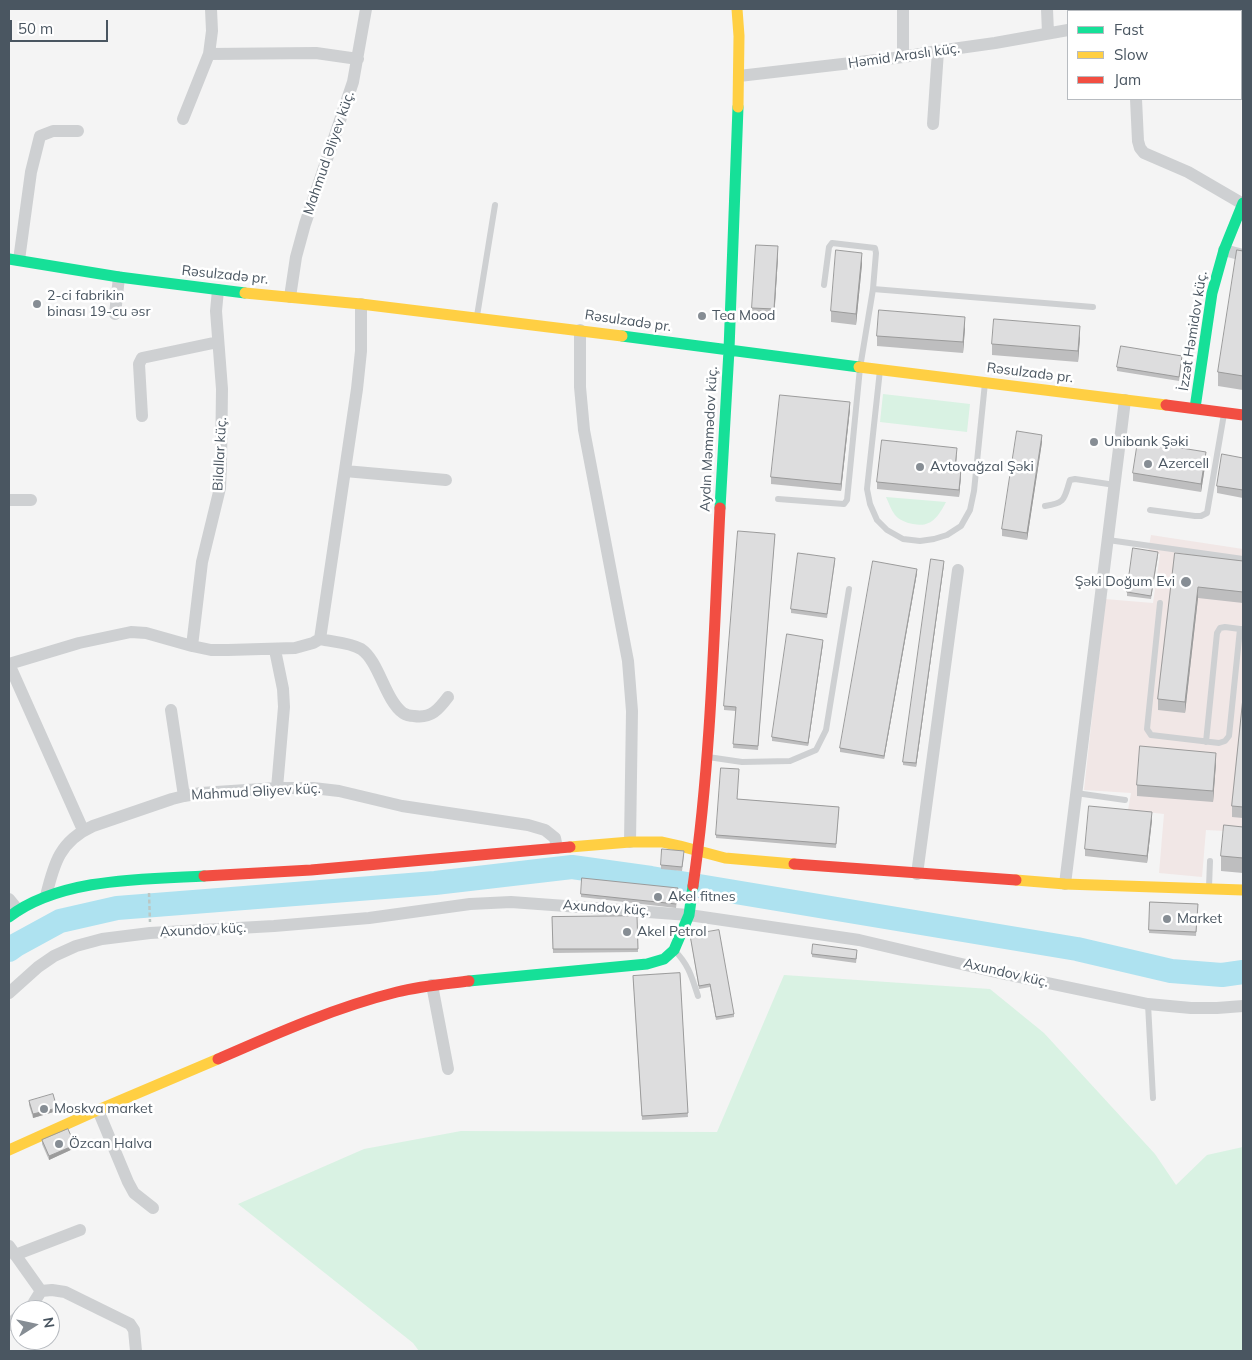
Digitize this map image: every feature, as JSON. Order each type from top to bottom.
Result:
[{"type":"street","points":[[183,120],[209,54],[212,31],[211,9]]},
{"type":"street","name":"Mahmud Əliyev küç.","points":[[290,297],[296,257],[305,224],[353,82],[366,9]]},
{"type":"street","name":"Aydın Məmmədov küç.","points":[[674,950],[688,915],[691,901],[696,871],[707,757],[729,350],[739,76],[737,9]]},
{"type":"street","points":[[903,9],[903,57]]},
{"type":"street","points":[[1047,9],[1048,33]]},
{"type":"street","name":"Həmid Araslı küç.","points":[[739,76],[903,57],[1067,30]]},
{"type":"street","points":[[933,124],[938,50]]},
{"type":"street","points":[[209,54],[316,53],[358,59]]},
{"type":"street","points":[[1136,100],[1138,141],[1144,153],[1188,172],[1243,203]]},
{"type":"street","points":[[14,260],[40,136],[53,131],[78,131]]},
{"type":"street","name":"İzzət Həmidov küç.","points":[[1195,408],[1212,293],[1224,250],[1243,203]]},
{"type":"street","points":[[1224,250],[1243,255]]},
{"type":"street","name":"Rəsulzadə pr.","points":[[14,260],[119,277],[218,290],[476,317],[860,368],[1243,415]]},
{"type":"street","points":[[116,314],[119,277]]},
{"type":"street","name":"Bilallar küç.","points":[[192,646],[202,562],[220,488],[222,464],[222,389],[216,311],[218,290]]},
{"type":"street","points":[[320,639],[358,389],[361,351],[361,304]]},
{"type":"street","points":[[580,330],[580,387],[584,430],[626,651],[631,687],[630,842]]},
{"type":"street","points":[[142,416],[139,364],[142,358],[218,342]]},
{"type":"street","points":[[1065,884],[1125,400]]},
{"type":"street","points":[[346,471],[446,480]]},
{"type":"street","points":[[9,500],[31,500]]},
{"type":"street","points":[[917,874],[958,570]]},
{"type":"street","points":[[83,830],[9,664],[78,643],[131,632],[162,636],[211,650],[275,650],[296,648],[320,639],[353,646],[362,650],[372,663],[395,705],[404,714],[420,718],[431,715],[439,710],[448,697]]},
{"type":"street","points":[[275,650],[283,689],[284,707],[277,788]]},
{"type":"street","points":[[171,710],[184,796]]},
{"type":"street","name":"Mahmud Əliyev küç.","points":[[46,896],[53,868],[68,842],[83,830],[172,799],[201,793],[277,788],[326,789],[402,806],[528,825],[545,830],[555,838],[557,848]]},
{"type":"street","points":[[9,900],[13,914],[46,896],[97,884],[149,879],[311,870],[630,842],[675,844],[718,857],[734,859],[917,874],[1065,884],[1243,890]]},
{"type":"street","name":"Axundov küç.","points":[[9,993],[38,966],[54,956],[76,946],[102,939],[150,933],[369,918],[470,904],[512,902],[688,915],[859,940],[1000,973],[1148,1004],[1191,1008],[1243,1006]]},
{"type":"street","points":[[9,1150],[255,1043],[369,999],[398,991],[432,985],[647,964],[664,959],[674,950]]},
{"type":"street","points":[[432,985],[448,1069]]},
{"type":"street","points":[[98,1110],[134,1194],[153,1208]]},
{"type":"street","points":[[41,1291],[12,1250],[80,1230]]},
{"type":"street","points":[[35,1300],[41,1291]]},
{"type":"street","points":[[41,1291],[65,1292],[130,1324],[134,1330],[136,1351]]},
{"type":"lane","points":[[476,317],[495,205]]},
{"type":"lane","points":[[778,499],[844,504],[847,500],[860,368],[873,289],[876,253],[874,248],[832,243],[829,247],[824,285]]},
{"type":"lane","points":[[873,289],[1093,307]]},
{"type":"lane","points":[[880,370],[867,489],[870,504],[877,520],[887,530],[903,539],[920,541],[947,535],[960,526],[970,510],[974,491],[985,382]]},
{"type":"lane","points":[[1150,510],[1195,516],[1207,513],[1224,412]]},
{"type":"lane","points":[[1046,506],[1058,504],[1063,499],[1070,480],[1114,485]]},
{"type":"lane","points":[[1108,540],[1243,559]]},
{"type":"lane","points":[[707,757],[742,762],[790,761],[816,750],[826,730],[849,589]]},
{"type":"lane","points":[[1160,603],[1147,729],[1151,735],[1206,742],[1219,743],[1225,741],[1229,736],[1242,629],[1220,628],[1217,634],[1206,742]]},
{"type":"lane","points":[[1076,794],[1125,800]]},
{"type":"lane","points":[[1208,890],[1210,861]]},
{"type":"lane","points":[[674,950],[688,968],[698,996]]},
{"type":"lane","points":[[1148,1004],[1153,1098]]},
{"type":"path","points":[[149,879],[150,933]]},
{"type":"shaded area","points":[[1151,535],[1243,549],[1243,832],[1206,830],[1202,877],[1159,873],[1164,814],[1128,810],[1131,793],[1084,790],[1105,599],[1153,603],[1160,554],[1148,552]]},
{"type":"green space","points":[[883,394],[970,404],[967,432],[880,422]]},
{"type":"green space","points":[[886,497],[946,502],[933,520],[919,525],[911,524],[897,517]]},
{"type":"green space","points":[[784,975],[990,989],[1044,1033],[1155,1154],[1176,1185],[1207,1155],[1243,1147],[1243,1351],[419,1351],[413,1343],[238,1204],[364,1149],[461,1131],[717,1132]]},
{"type":"building","points":[[756,245],[778,246],[774,309],[752,308]]},
{"type":"building","points":[[836,250],[862,253],[856,314],[831,311]]},
{"type":"building","points":[[1237,250],[1243,251],[1243,376],[1218,372]]},
{"type":"building","points":[[879,310],[965,317],[963,342],[877,336]]},
{"type":"building","points":[[994,319],[1080,326],[1078,351],[992,344]]},
{"type":"building","points":[[1121,346],[1182,356],[1179,377],[1117,367]]},
{"type":"building","points":[[780,395],[850,402],[841,484],[771,477]]},
{"type":"building","points":[[1017,431],[1042,435],[1027,533],[1002,529]]},
{"type":"building","points":[[882,440],[957,448],[955,468],[961,469],[959,490],[877,482]]},
{"type":"building","points":[[1138,441],[1206,452],[1201,484],[1133,473]]},
{"type":"building","points":[[1222,454],[1243,458],[1243,490],[1217,486]]},
{"type":"building","points":[[738,531],[775,534],[758,746],[733,744],[736,707],[724,706]]},
{"type":"building","points":[[1133,548],[1158,552],[1151,596],[1127,592]]},
{"type":"building","points":[[798,553],[835,558],[827,614],[791,609]]},
{"type":"building","points":[[1175,553],[1243,561],[1243,592],[1198,587],[1185,702],[1158,699]]},
{"type":"building","points":[[931,559],[944,561],[916,763],[903,762]]},
{"type":"building","points":[[873,561],[917,569],[884,756],[840,748]]},
{"type":"building","points":[[787,634],[823,640],[808,743],[772,737]]},
{"type":"building","points":[[1243,698],[1243,807],[1232,806]]},
{"type":"building","points":[[1140,746],[1216,753],[1213,791],[1137,785]]},
{"type":"building","points":[[721,768],[739,769],[737,799],[839,807],[836,844],[716,835]]},
{"type":"building","points":[[1089,806],[1152,812],[1147,856],[1085,849]]},
{"type":"building","points":[[1224,825],[1243,827],[1243,858],[1221,856]]},
{"type":"building","points":[[662,849],[684,851],[682,867],[661,865]]},
{"type":"building","points":[[582,878],[678,888],[676,904],[581,894]]},
{"type":"building","points":[[1150,902],[1198,904],[1196,932],[1149,930]]},
{"type":"building","points":[[637,916],[638,949],[553,949],[552,917]]},
{"type":"building","points":[[719,930],[734,1014],[716,1017],[710,984],[699,986],[690,935]]},
{"type":"building","points":[[813,944],[857,950],[856,959],[812,954]]},
{"type":"building","points":[[680,973],[688,1113],[642,1116],[633,976]]},
{"type":"building","points":[[53,1094],[57,1108],[33,1114],[29,1101]]},
{"type":"building","points":[[68,1129],[75,1145],[49,1156],[42,1140]]},
{"type":"waterway","points":[[9,950],[60,921],[117,908],[435,883],[572,867],[651,878],[1077,949],[1171,971],[1222,975],[1243,972]]},
{"type":"traffic: fast","points":[[720,508],[729,350],[738,107]]},
{"type":"traffic: fast","points":[[1195,408],[1212,293],[1224,250],[1243,203]]},
{"type":"traffic: fast","points":[[9,259],[119,277],[245,293]]},
{"type":"traffic: fast","points":[[622,336],[859,367]]},
{"type":"traffic: fast","points":[[9,917],[29,904],[77,888],[129,880],[204,876]]},
{"type":"traffic: fast","points":[[469,981],[647,964],[664,959],[674,950],[689,915],[693,886]]},
{"type":"traffic: slow","points":[[737,9],[739,36],[738,107]]},
{"type":"traffic: slow","points":[[245,293],[361,304],[622,336]]},
{"type":"traffic: slow","points":[[859,367],[1166,405]]},
{"type":"traffic: slow","points":[[570,847],[630,842],[662,842],[725,858],[794,864]]},
{"type":"traffic: slow","points":[[1016,880],[1065,884],[1243,890]]},
{"type":"traffic: slow","points":[[9,1150],[218,1059]]},
{"type":"traffic: jam","points":[[1166,405],[1243,415]]},
{"type":"traffic: jam","points":[[693,886],[708,745],[720,508]]},
{"type":"traffic: jam","points":[[204,876],[311,870],[570,847]]},
{"type":"traffic: jam","points":[[794,864],[1016,880]]},
{"type":"traffic: jam","points":[[218,1059],[351,1005],[415,988],[469,981]]},
{"type":"place","name":"2-ci fabrikin binası 19-cu əsr","points":[[37,304]]},
{"type":"place","name":"Tea Mood","points":[[702,316]]},
{"type":"place","name":"Unibank Şəki","points":[[1094,442]]},
{"type":"place","name":"Azercell","points":[[1148,464]]},
{"type":"place","name":"Avtovağzal Şəki","points":[[920,467]]},
{"type":"place","name":"Şəki Doğum Evi","points":[[1186,582]]},
{"type":"place","name":"Akel fitnes","points":[[658,897]]},
{"type":"place","name":"Market","points":[[1167,919]]},
{"type":"place","name":"Akel Petrol","points":[[627,932]]},
{"type":"place","name":"Moskva market","points":[[44,1109]]},
{"type":"place","name":"Özcan Halva","points":[[59,1144]]}]
